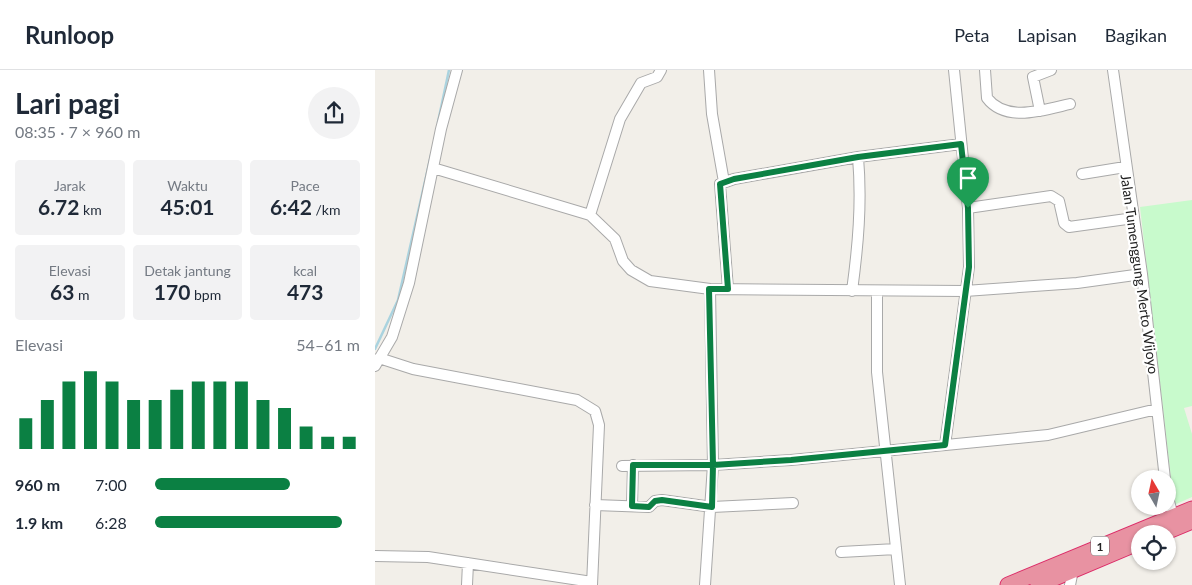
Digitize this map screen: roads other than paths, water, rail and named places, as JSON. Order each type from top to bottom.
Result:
[{"type":"highway","name":"1","points":[[1008,585],[1192,509]]},
{"type":"highway","points":[[1176,528],[1192,521]]},
{"type":"highway","name":"1","points":[[1038,585],[1071,578],[1131,547]]},
{"type":"street","points":[[375,556],[428,557],[592,584],[599,425],[595,411],[585,403],[377,362],[392,337],[409,283],[433,168],[457,70]]},
{"type":"street","points":[[590,215],[620,119],[641,83],[657,77],[661,70]]},
{"type":"street","points":[[709,70],[712,114],[724,182]]},
{"type":"street","points":[[945,445],[969,267],[968,208],[954,70]]},
{"type":"street","points":[[985,70],[987,98],[991,103],[1011,114],[1070,104]]},
{"type":"street","points":[[1040,110],[1032,79],[1035,75],[1051,70]]},
{"type":"street","name":"Jalan Tumenggung Merto Wijoyo","points":[[1113,70],[1125,167],[1142,274],[1164,470]]},
{"type":"street","points":[[728,289],[719,187],[724,182],[858,157],[961,144]]},
{"type":"street","points":[[852,291],[861,195],[858,157]]},
{"type":"street","points":[[1082,174],[1125,167]]},
{"type":"street","points":[[433,168],[590,215],[615,238],[623,261],[631,270],[650,281],[709,289],[877,292],[965,291],[1077,283],[1142,274]]},
{"type":"street","points":[[968,208],[1051,196],[1059,201],[1064,223],[1069,227],[1134,218]]},
{"type":"street","points":[[705,585],[712,507],[713,465],[709,289]]},
{"type":"street","points":[[877,292],[877,372],[901,585]]},
{"type":"street","points":[[632,506],[627,465],[713,465],[791,460],[1048,435],[1157,409]]},
{"type":"street","points":[[595,505],[649,507],[655,501],[662,500],[712,507],[793,503]]},
{"type":"street","points":[[841,552],[896,549]]},
{"type":"street","points":[[467,585],[468,563]]},
{"type":"waterway","points":[[438,122],[449,70]]},
{"type":"waterway","points":[[375,349],[398,300],[431,155]]}]
